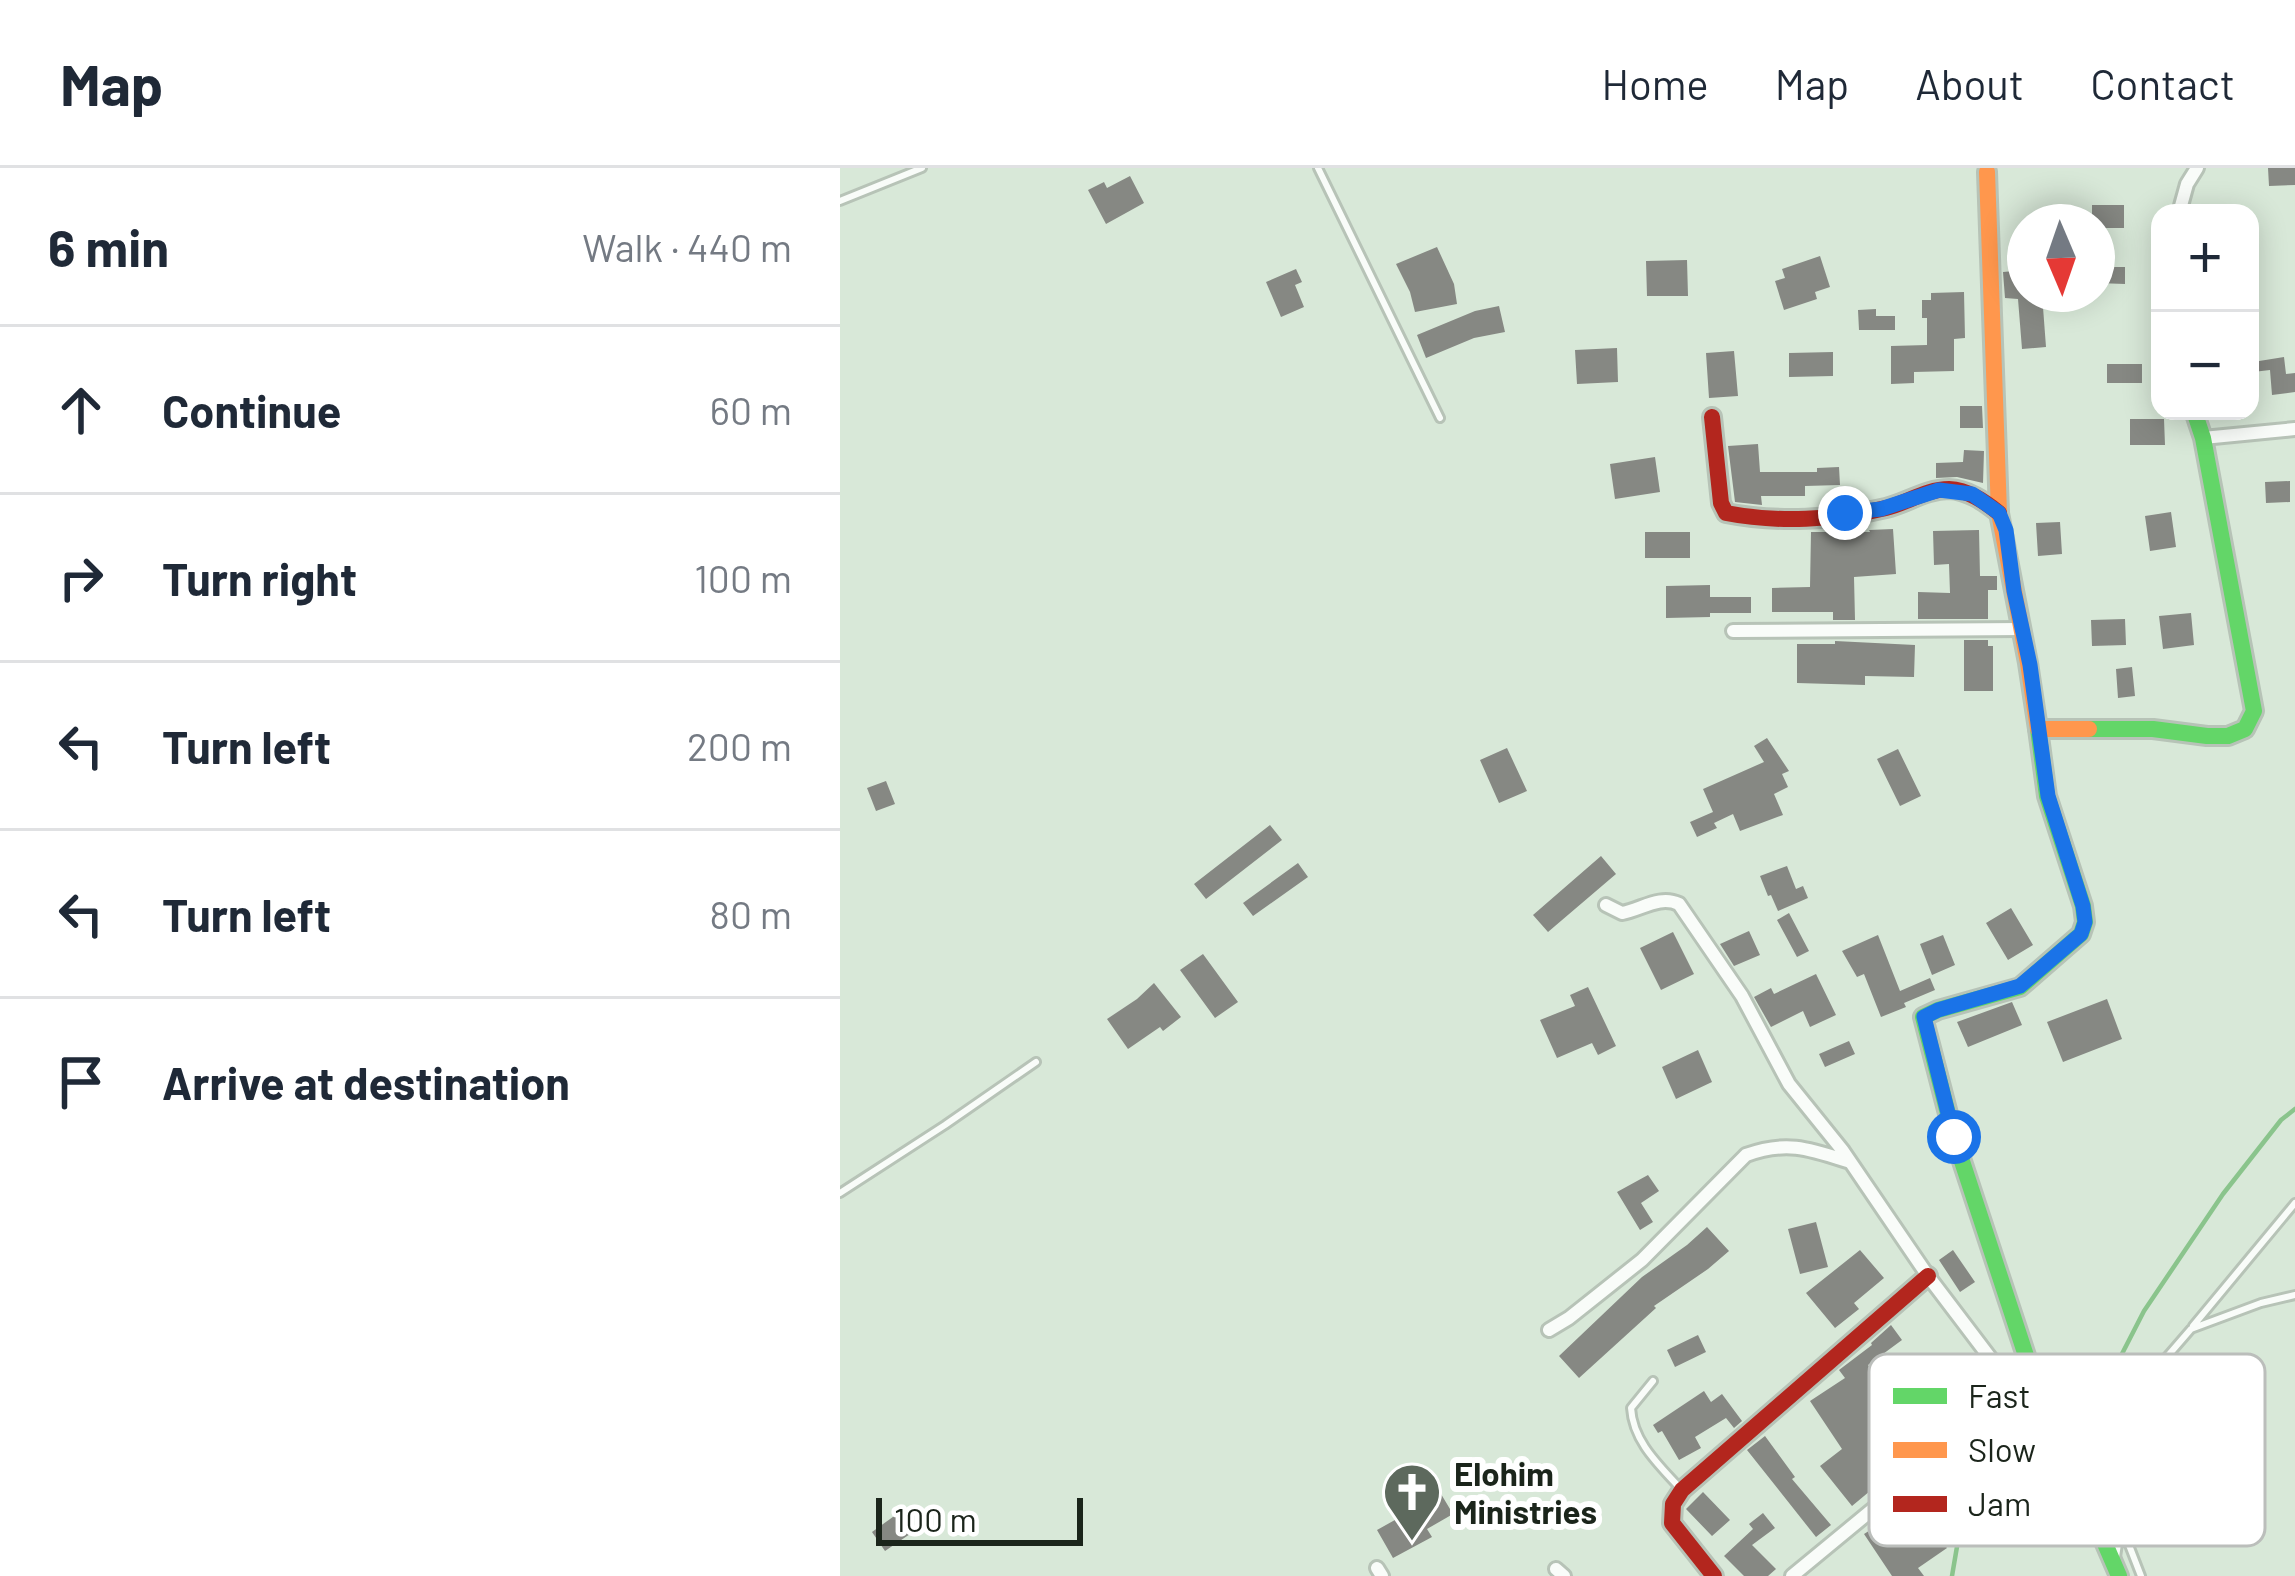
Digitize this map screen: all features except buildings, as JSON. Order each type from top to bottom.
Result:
[{"type":"street","points":[[2182,204],[2197,168]]},
{"type":"street","points":[[1983,169],[1999,513],[2035,694],[2048,796],[2085,922],[2081,934],[2020,986],[1924,1017],[1954,1137],[2025,1354]]},
{"type":"street","points":[[1712,417],[1720,503],[1726,512],[1757,517],[1845,513],[1881,509],[1939,490],[1972,494],[1999,513]]},
{"type":"street","points":[[2038,729],[2155,729],[2209,737],[2234,735],[2248,727],[2254,711],[2197,420]]},
{"type":"street","points":[[2203,438],[2295,429]]},
{"type":"street","points":[[1733,631],[2022,629]]},
{"type":"street","points":[[1606,905],[1622,913],[1658,901],[1679,904],[1742,996],[1790,1084],[1987,1354]]},
{"type":"street","points":[[1550,1330],[1642,1260],[1746,1155],[1786,1146],[1851,1163]]},
{"type":"street","points":[[1714,1576],[1672,1523],[1673,1504],[1682,1490],[1928,1276]]},
{"type":"street","points":[[1792,1576],[1869,1512]]},
{"type":"lane","points":[[840,201],[922,168]]},
{"type":"lane","points":[[1318,168],[1440,418]]},
{"type":"lane","points":[[840,1193],[1036,1062]]},
{"type":"lane","points":[[2169,1354],[2295,1203]]},
{"type":"lane","points":[[2191,1329],[2295,1295]]},
{"type":"lane","points":[[1653,1381],[1631,1408],[1632,1422],[1648,1453],[1682,1490]]},
{"type":"lane","points":[[2129,1546],[2141,1576]]},
{"type":"waterway","points":[[2122,1354],[2144,1311],[2223,1194],[2295,1109]]},
{"type":"waterway","points":[[1952,1576],[1957,1546]]},
{"type":"traffic: fast","points":[[2089,729],[2228,736],[2245,729],[2254,711],[2197,420]]},
{"type":"traffic: fast","points":[[2025,1354],[1954,1137],[1923,1017],[2020,987],[2081,934],[2083,906],[2047,796],[2038,729]]},
{"type":"traffic: fast","points":[[2106,1546],[2119,1576]]},
{"type":"traffic: slow","points":[[1987,172],[1999,513],[2038,729],[2089,729]]},
{"type":"traffic: jam","points":[[1712,417],[1726,513],[1785,519],[1847,515],[1949,489],[1976,497],[1999,513]]},
{"type":"traffic: jam","points":[[1714,1576],[1672,1523],[1673,1504],[1682,1490],[1928,1276]]},
{"type":"place","name":"Elohim Ministries","points":[[1412,1543]]},
{"type":"route","points":[[1845,513],[1956,490],[1972,494],[1999,513],[2030,665],[2048,796],[2083,906],[2081,934],[2020,986],[1924,1017],[1954,1137]]}]
